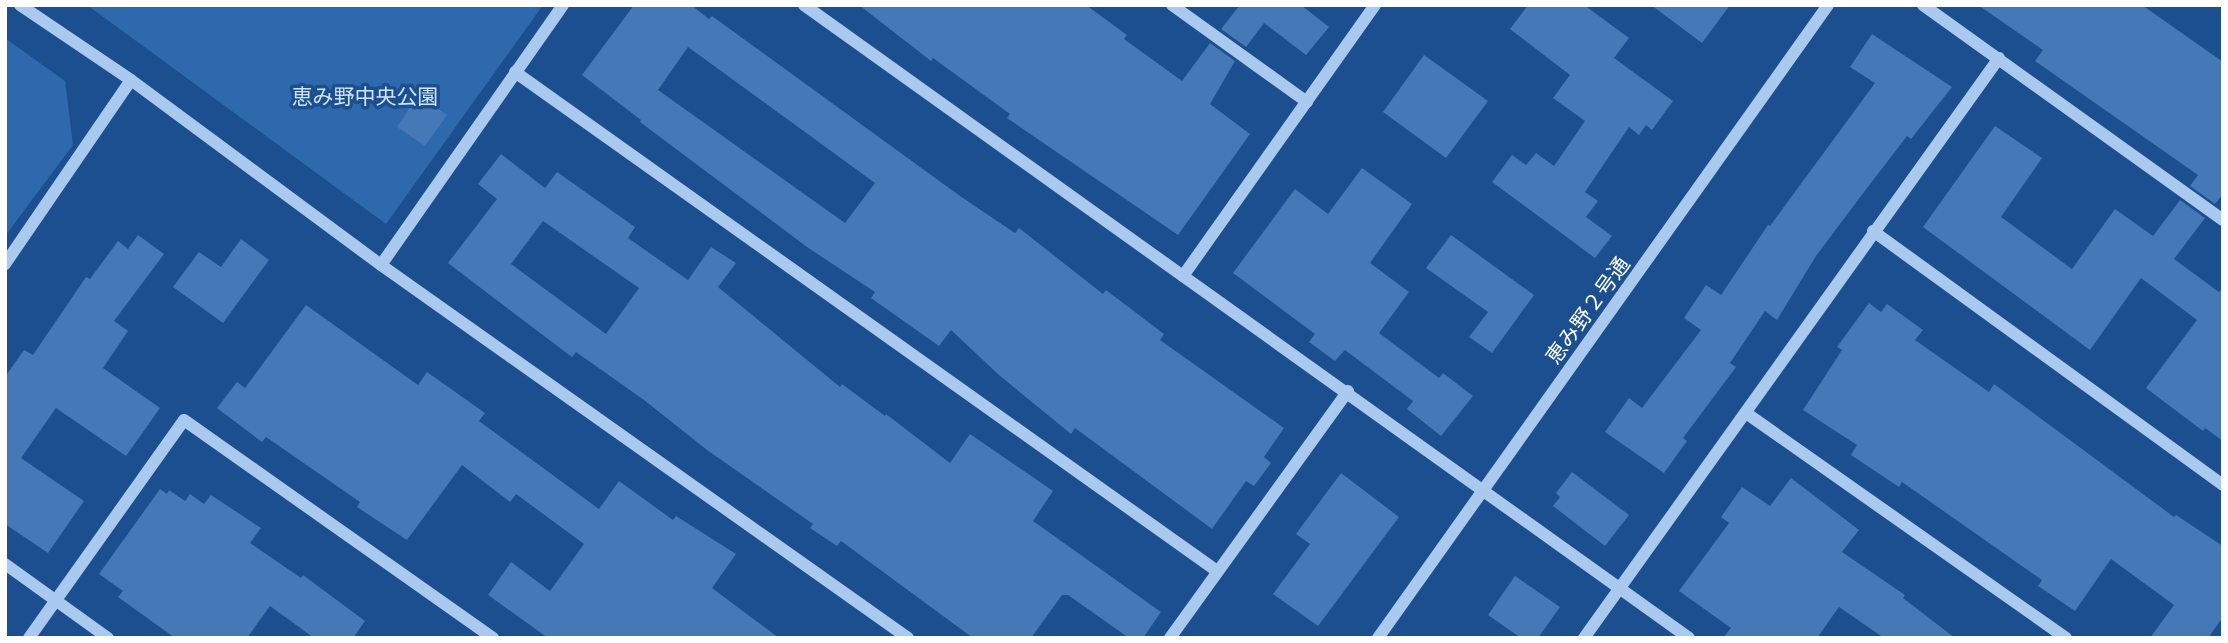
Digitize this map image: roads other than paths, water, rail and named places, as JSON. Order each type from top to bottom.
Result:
[{"type":"street","points":[[20,5],[131,80],[381,264],[908,638]]},
{"type":"street","points":[[381,264],[563,5]]},
{"type":"street","points":[[804,5],[1348,391],[1689,638]]},
{"type":"street","points":[[1172,5],[1307,102]]},
{"type":"street","points":[[1183,276],[1376,5]]},
{"type":"street","name":"恵み野２号通","points":[[1378,638],[1828,5]]},
{"type":"street","points":[[1923,5],[2223,220]]},
{"type":"street","points":[[1584,638],[1999,58]]},
{"type":"street","points":[[515,72],[1217,571]]},
{"type":"street","points":[[5,264],[131,80]]},
{"type":"street","points":[[1873,231],[2223,485]]},
{"type":"street","points":[[1170,638],[1348,391]]},
{"type":"street","points":[[1746,413],[2066,638]]},
{"type":"street","points":[[29,638],[184,420],[493,638]]},
{"type":"street","points":[[5,564],[108,638]]},
{"type":"park label","name":"恵み野中央公園","points":[[365,96]]}]
